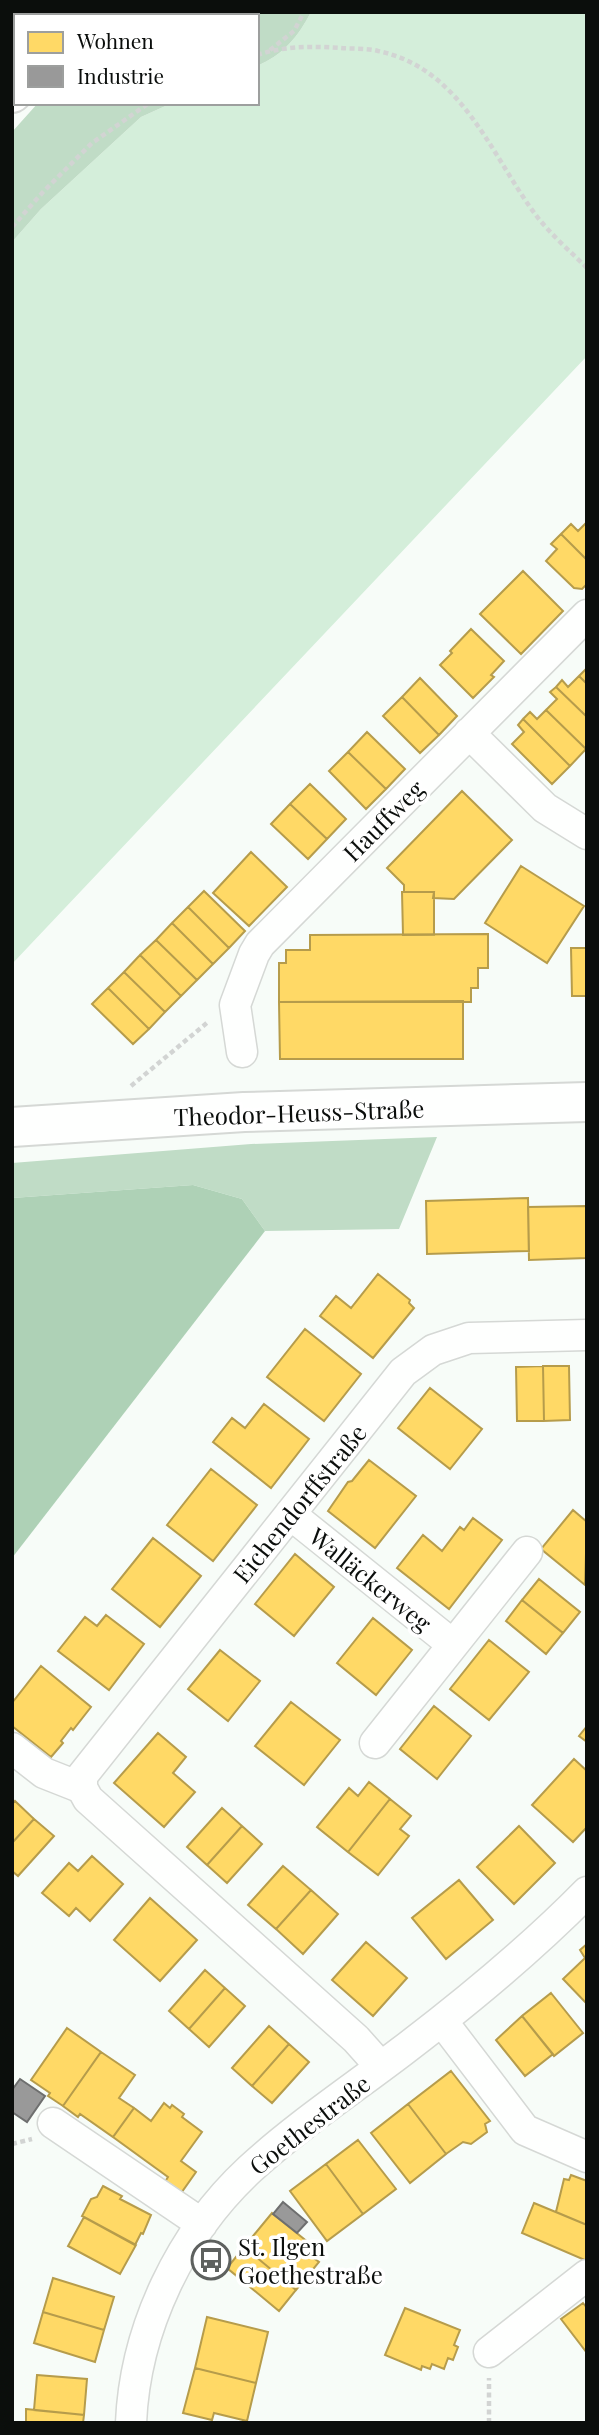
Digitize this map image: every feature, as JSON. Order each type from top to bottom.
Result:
[{"type":"street","name":"Hauffweg","points":[[242,1052],[235,1005],[260,944],[587,615]]},
{"type":"street","points":[[469,733],[545,808],[587,834]]},
{"type":"street","name":"Theodor-Heuss-Straße","points":[[12,1127],[244,1112],[587,1102]]},
{"type":"street","name":"Eichendorffstraße","points":[[82,1788],[82,1776],[86,1769],[403,1373],[433,1350],[469,1338],[587,1335]]},
{"type":"street","name":"Walläckerweg","points":[[290,1514],[452,1644]]},
{"type":"street","name":"Walläckerweg","points":[[375,1743],[527,1552]]},
{"type":"street","points":[[12,1748],[44,1773],[82,1788],[88,1799],[356,2039],[381,2067]]},
{"type":"street","name":"Goethestraße","points":[[131,2423],[141,2356],[158,2302],[183,2252],[233,2186],[265,2155],[442,2021],[518,1959],[587,1892]]},
{"type":"street","points":[[442,2021],[525,2130],[587,2157]]},
{"type":"street","points":[[53,2123],[202,2224]]},
{"type":"street","points":[[489,2352],[587,2276]]},
{"type":"path","points":[[269,51],[294,31],[304,12]]},
{"type":"path","points":[[259,54],[315,46],[378,50],[416,64],[446,85],[480,128],[536,216],[587,268]]},
{"type":"path","points":[[12,227],[92,143],[146,105]]},
{"type":"path","points":[[124,1091],[221,1011],[235,1005]]},
{"type":"path","points":[[488,2423],[489,2352]]},
{"type":"shaded area","points":[[12,12],[50,12],[14,14],[12,56]]},
{"type":"shaded area","points":[[311,12],[587,12],[587,356],[12,964],[12,242],[41,209],[141,117],[168,105],[259,105],[259,65],[275,56],[301,29]]},
{"type":"shaded area","points":[[311,12],[289,44],[259,65],[259,14],[118,14]]},
{"type":"shaded area","points":[[36,105],[168,105],[141,117],[41,209],[12,242],[12,132]]},
{"type":"shaded area","points":[[437,1137],[399,1229],[265,1231],[242,1199],[193,1185],[12,1198],[12,1163],[251,1144]]},
{"type":"shaded area","points":[[193,1185],[242,1199],[265,1231],[12,1558],[12,1198]]},
{"type":"building: Wohnen","points":[[587,522],[587,560],[561,534],[571,524],[578,531]]},
{"type":"building: Wohnen","points":[[561,534],[587,560],[587,584],[582,589],[574,588],[546,561],[557,549],[551,544]]},
{"type":"building: Wohnen","points":[[523,571],[563,611],[521,654],[480,614]]},
{"type":"building: Wohnen","points":[[471,629],[504,661],[491,675],[494,677],[473,698],[440,665]]},
{"type":"building: Wohnen","points":[[587,668],[587,684],[579,676]]},
{"type":"building: Wohnen","points":[[579,676],[587,684],[587,717],[556,687],[562,680],[568,687]]},
{"type":"building: Wohnen","points":[[420,678],[457,716],[439,735],[402,697]]},
{"type":"building: Wohnen","points":[[556,687],[587,717],[586,749],[546,710],[557,699],[550,692]]},
{"type":"building: Wohnen","points":[[402,697],[439,735],[420,753],[383,716]]},
{"type":"building: Wohnen","points":[[546,710],[586,749],[570,766],[523,719],[530,712],[537,719]]},
{"type":"building: Wohnen","points":[[523,719],[570,766],[552,784],[512,744],[524,732],[518,725]]},
{"type":"building: Wohnen","points":[[367,732],[405,769],[386,789],[348,752]]},
{"type":"building: Wohnen","points":[[348,752],[386,789],[366,809],[329,771]]},
{"type":"building: Wohnen","points":[[310,784],[346,819],[327,839],[290,804]]},
{"type":"building: Wohnen","points":[[462,791],[512,840],[454,899],[433,898],[434,892],[404,892],[404,885],[387,868]]},
{"type":"building: Wohnen","points":[[290,804],[327,839],[308,859],[271,824]]},
{"type":"building: Wohnen","points":[[251,852],[287,887],[249,926],[213,893]]},
{"type":"building: Wohnen","points":[[521,866],[584,906],[547,963],[485,923]]},
{"type":"building: Wohnen","points":[[204,891],[245,931],[229,948],[188,907]]},
{"type":"building: Wohnen","points":[[402,892],[434,892],[434,935],[403,935]]},
{"type":"building: Wohnen","points":[[188,907],[229,948],[213,964],[172,923]]},
{"type":"building: Wohnen","points":[[172,923],[213,964],[197,980],[156,940]]},
{"type":"building: Wohnen","points":[[488,934],[488,968],[478,968],[478,988],[471,988],[471,1002],[279,1002],[279,963],[286,963],[286,950],[310,950],[310,935]]},
{"type":"building: Wohnen","points":[[156,940],[197,980],[181,996],[140,955]]},
{"type":"building: Wohnen","points":[[571,948],[587,948],[587,996],[572,996]]},
{"type":"building: Wohnen","points":[[140,955],[181,996],[165,1012],[124,972]]},
{"type":"building: Wohnen","points":[[124,972],[165,1012],[149,1029],[108,988]]},
{"type":"building: Wohnen","points":[[108,988],[149,1029],[133,1044],[92,1004]]},
{"type":"building: Wohnen","points":[[463,1001],[463,1059],[280,1059],[279,1002]]},
{"type":"building: Wohnen","points":[[528,1198],[529,1251],[427,1254],[426,1201]]},
{"type":"building: Wohnen","points":[[587,1206],[587,1258],[529,1260],[528,1207]]},
{"type":"building: Wohnen","points":[[378,1274],[410,1300],[409,1303],[414,1308],[373,1358],[320,1316],[336,1296],[351,1308]]},
{"type":"building: Wohnen","points":[[305,1329],[361,1374],[324,1421],[267,1377]]},
{"type":"building: Wohnen","points":[[543,1366],[544,1421],[517,1421],[516,1367]]},
{"type":"building: Wohnen","points":[[543,1366],[569,1366],[570,1420],[544,1421]]},
{"type":"building: Wohnen","points":[[430,1388],[482,1429],[450,1469],[398,1428]]},
{"type":"building: Wohnen","points":[[264,1404],[309,1439],[271,1488],[213,1442],[232,1418],[245,1428]]},
{"type":"building: Wohnen","points":[[369,1460],[416,1496],[375,1548],[328,1511],[348,1482],[352,1481]]},
{"type":"building: Wohnen","points":[[211,1469],[257,1505],[213,1561],[167,1525]]},
{"type":"building: Wohnen","points":[[573,1510],[587,1522],[585,1585],[541,1549]]},
{"type":"building: Wohnen","points":[[473,1518],[502,1540],[449,1609],[397,1568],[423,1535],[442,1551],[460,1527],[464,1530]]},
{"type":"building: Wohnen","points":[[153,1538],[201,1576],[160,1627],[112,1589]]},
{"type":"building: Wohnen","points":[[295,1554],[334,1587],[294,1636],[255,1604]]},
{"type":"building: Wohnen","points":[[539,1579],[580,1612],[563,1633],[522,1600]]},
{"type":"building: Wohnen","points":[[522,1600],[563,1633],[546,1654],[506,1621]]},
{"type":"building: Wohnen","points":[[106,1615],[144,1644],[109,1690],[58,1651],[85,1617],[97,1626]]},
{"type":"building: Wohnen","points":[[373,1618],[412,1650],[376,1695],[337,1663]]},
{"type":"building: Wohnen","points":[[489,1640],[529,1672],[489,1720],[450,1689]]},
{"type":"building: Wohnen","points":[[220,1650],[260,1681],[228,1721],[188,1689]]},
{"type":"building: Wohnen","points":[[41,1666],[91,1707],[73,1730],[71,1728],[51,1757],[12,1726],[12,1703]]},
{"type":"building: Wohnen","points":[[291,1702],[340,1740],[304,1785],[255,1746]]},
{"type":"building: Wohnen","points":[[434,1706],[471,1736],[437,1779],[400,1749]]},
{"type":"building: Wohnen","points":[[587,1726],[587,1742],[579,1736]]},
{"type":"building: Wohnen","points":[[158,1733],[186,1757],[173,1773],[195,1792],[164,1827],[114,1783]]},
{"type":"building: Wohnen","points":[[574,1759],[587,1771],[587,1827],[573,1842],[532,1805]]},
{"type":"building: Wohnen","points":[[369,1782],[390,1799],[348,1852],[317,1827],[349,1788],[358,1796]]},
{"type":"building: Wohnen","points":[[390,1799],[411,1816],[400,1829],[409,1836],[378,1875],[348,1852]]},
{"type":"building: Wohnen","points":[[15,1801],[34,1819],[12,1843],[12,1804]]},
{"type":"building: Wohnen","points":[[222,1808],[242,1826],[207,1865],[187,1847]]},
{"type":"building: Wohnen","points":[[34,1819],[54,1836],[18,1876],[12,1871],[12,1843]]},
{"type":"building: Wohnen","points":[[242,1826],[262,1844],[227,1883],[207,1865]]},
{"type":"building: Wohnen","points":[[519,1826],[555,1863],[514,1904],[477,1867]]},
{"type":"building: Wohnen","points":[[92,1856],[123,1884],[90,1921],[76,1908],[69,1916],[42,1893],[69,1863],[78,1871]]},
{"type":"building: Wohnen","points":[[283,1866],[311,1890],[276,1929],[248,1905]]},
{"type":"building: Wohnen","points":[[459,1880],[493,1920],[446,1959],[412,1918]]},
{"type":"building: Wohnen","points":[[311,1890],[338,1914],[303,1954],[276,1929]]},
{"type":"building: Wohnen","points":[[150,1898],[197,1940],[160,1981],[114,1940]]},
{"type":"building: Wohnen","points":[[366,1942],[407,1978],[373,2016],[332,1980]]},
{"type":"building: Wohnen","points":[[587,1944],[587,2004],[563,1979],[585,1958],[580,1950]]},
{"type":"building: Wohnen","points":[[205,1970],[225,1988],[189,2029],[169,2011]]},
{"type":"building: Wohnen","points":[[225,1988],[245,2006],[209,2047],[189,2029]]},
{"type":"building: Wohnen","points":[[551,1993],[583,2033],[554,2056],[522,2016]]},
{"type":"building: Wohnen","points":[[522,2016],[553,2054],[525,2076],[496,2040]]},
{"type":"building: Wohnen","points":[[269,2026],[289,2044],[252,2086],[232,2068]]},
{"type":"building: Wohnen","points":[[67,2028],[101,2052],[63,2106],[31,2080]]},
{"type":"building: Wohnen","points":[[289,2044],[309,2062],[272,2103],[252,2086]]},
{"type":"building: Wohnen","points":[[101,2052],[135,2075],[119,2098],[134,2108],[113,2137],[80,2114],[78,2117],[63,2106]]},
{"type":"building: Wohnen","points":[[451,2071],[490,2121],[485,2124],[487,2132],[471,2144],[463,2142],[446,2154],[408,2104]]},
{"type":"building: Wohnen","points":[[164,2103],[170,2108],[172,2105],[184,2114],[182,2117],[202,2132],[181,2161],[196,2172],[179,2196],[163,2185],[168,2177],[113,2137],[134,2108],[151,2121]]},
{"type":"building: Wohnen","points":[[408,2104],[446,2154],[410,2183],[371,2133]]},
{"type":"building: Wohnen","points":[[358,2140],[396,2189],[363,2214],[326,2164]]},
{"type":"building: Wohnen","points":[[326,2164],[363,2214],[327,2241],[290,2191]]},
{"type":"building: Wohnen","points":[[571,2175],[587,2181],[587,2225],[556,2212],[564,2179],[569,2180]]},
{"type":"building: Wohnen","points":[[103,2186],[122,2196],[120,2199],[151,2215],[135,2245],[82,2216],[91,2199],[97,2197]]},
{"type":"building: Wohnen","points":[[534,2203],[587,2225],[587,2261],[522,2233]]},
{"type":"building: Wohnen","points":[[272,2213],[320,2252],[315,2259],[319,2262],[296,2290],[244,2247]]},
{"type":"building: Wohnen","points":[[84,2217],[136,2245],[120,2274],[68,2246]]},
{"type":"building: Wohnen","points":[[244,2247],[296,2290],[279,2311],[227,2268]]},
{"type":"building: Wohnen","points":[[53,2278],[114,2297],[104,2330],[43,2312]]},
{"type":"building: Wohnen","points":[[583,2303],[587,2308],[587,2353],[561,2319]]},
{"type":"building: Wohnen","points":[[405,2308],[460,2330],[454,2345],[458,2347],[453,2360],[448,2358],[444,2369],[432,2364],[430,2369],[422,2366],[421,2370],[385,2355]]},
{"type":"building: Wohnen","points":[[43,2312],[104,2330],[95,2362],[34,2343]]},
{"type":"building: Wohnen","points":[[207,2317],[268,2332],[256,2383],[195,2368]]},
{"type":"building: Wohnen","points":[[195,2368],[256,2383],[247,2421],[214,2413],[212,2420],[183,2413]]},
{"type":"building: Wohnen","points":[[37,2375],[87,2379],[84,2415],[34,2410]]},
{"type":"building: Wohnen","points":[[26,2409],[84,2415],[83,2423],[26,2423]]},
{"type":"building: Industrie","points":[[20,2079],[45,2096],[27,2122],[12,2112],[12,2090]]},
{"type":"building: Industrie","points":[[283,2202],[307,2222],[297,2233],[273,2214]]},
{"type":"place","name":"St. Ilgen Goethestraße","points":[[211,2260]]}]
